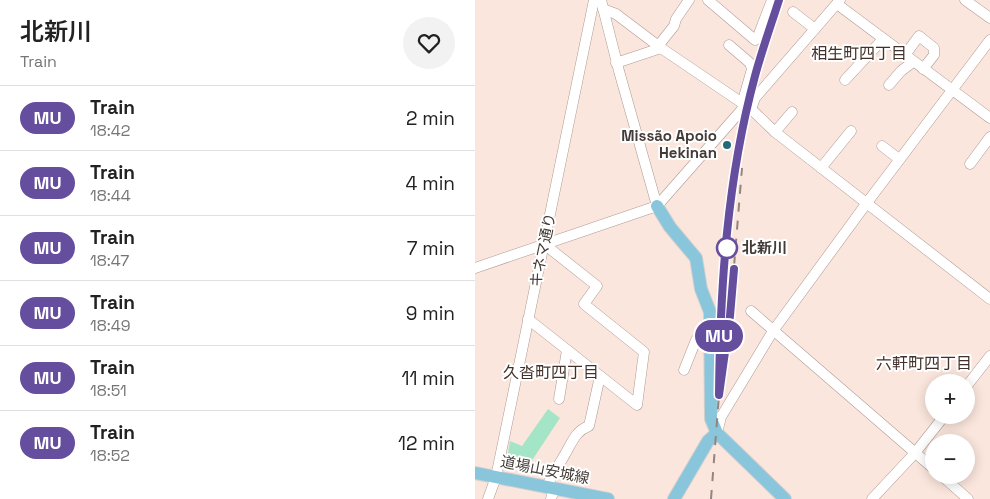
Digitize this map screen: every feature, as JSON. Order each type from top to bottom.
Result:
[{"type":"main road","points":[[657,206],[669,227],[696,258],[701,289],[710,312],[711,420],[717,433],[785,499]]},
{"type":"main road","points":[[673,499],[708,441],[717,433]]},
{"type":"main road","name":"道場山安城線","points":[[475,473],[551,492],[608,499]]},
{"type":"street","name":"キネマ通り","points":[[488,499],[496,477],[594,0]]},
{"type":"street","points":[[616,63],[660,47],[674,26],[676,18],[689,0]]},
{"type":"street","points":[[708,0],[755,40],[772,0]]},
{"type":"street","points":[[965,0],[976,3],[990,18]]},
{"type":"street","points":[[475,268],[657,206],[755,98],[838,2],[909,59],[990,118]]},
{"type":"street","points":[[602,4],[660,47],[746,106],[775,132],[866,204],[990,299]]},
{"type":"street","points":[[602,4],[616,63],[657,206]]},
{"type":"street","points":[[793,12],[815,29]]},
{"type":"street","points":[[587,39],[591,28],[595,24],[604,24],[610,32]]},
{"type":"street","points":[[889,85],[909,59],[919,36],[935,48],[934,54],[923,69]]},
{"type":"street","points":[[845,80],[883,38]]},
{"type":"street","points":[[717,433],[721,417],[773,331],[899,159],[990,40]]},
{"type":"street","points":[[729,45],[750,63],[752,69],[746,106]]},
{"type":"street","points":[[775,132],[792,112]]},
{"type":"street","points":[[821,168],[851,131]]},
{"type":"street","points":[[970,164],[990,138]]},
{"type":"street","points":[[882,146],[899,159]]},
{"type":"street","points":[[528,319],[637,405],[644,352],[584,304],[597,286],[544,244]]},
{"type":"street","points":[[751,311],[925,461]]},
{"type":"street","points":[[684,370],[696,340],[710,327]]},
{"type":"street","points":[[559,399],[567,350]]},
{"type":"street","points":[[975,375],[990,356]]},
{"type":"street","points":[[551,492],[551,474],[575,436],[583,428],[589,426],[600,376]]},
{"type":"street","points":[[872,499],[915,453],[938,424]]},
{"type":"street","points":[[951,484],[968,499]]},
{"type":"green space","points":[[548,409],[560,418],[525,471],[513,469],[507,459],[510,441],[522,446]]},
{"type":"railway","points":[[711,499],[719,395],[719,341],[731,196],[754,77],[779,0]]},
{"type":"railway","points":[[725,355],[742,168]]},
{"type":"train","name":"MU","points":[[734,269],[730,316],[719,395],[719,341],[731,196],[755,76],[779,0]]},
{"type":"place","name":"Missão Apoio Hekinan","points":[[727,145]]},
{"type":"place","name":"北新川","points":[[727,248]]},
{"type":"district","name":"相生町四丁目","points":[[859,53]]},
{"type":"district","name":"六軒町四丁目","points":[[924,363]]},
{"type":"district","name":"久沓町四丁目","points":[[551,372]]}]
